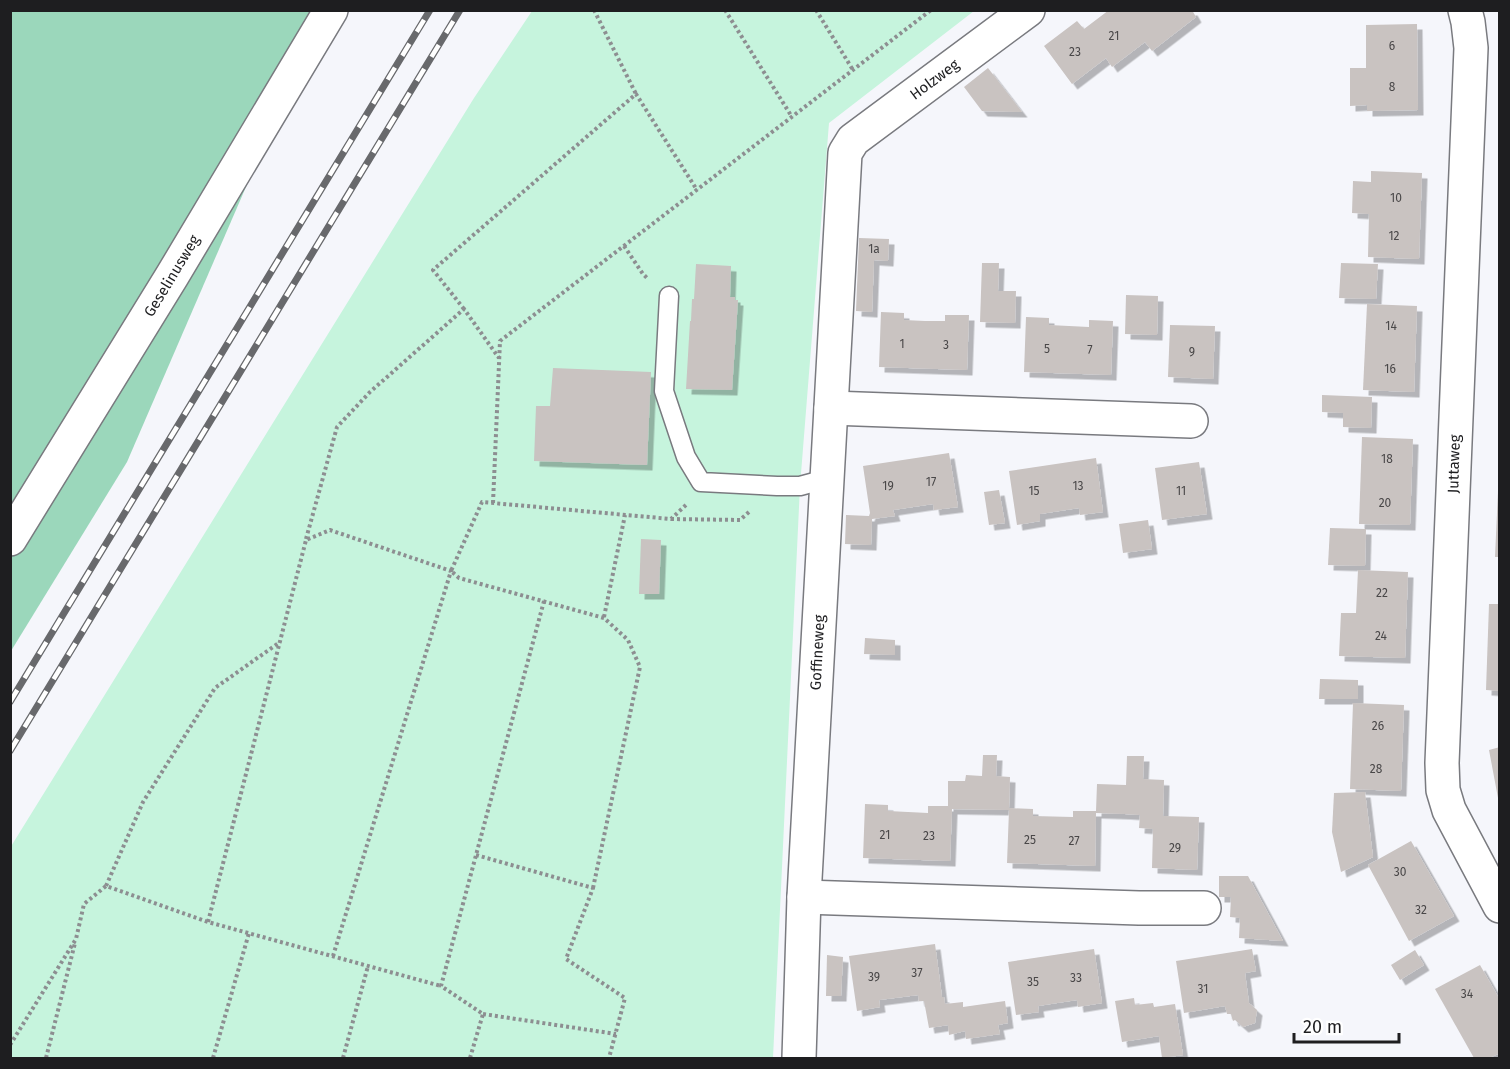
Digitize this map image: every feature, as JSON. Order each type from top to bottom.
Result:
[{"type":"street","name":"Geselinusweg","points":[[10,539],[172,276],[331,10]]},
{"type":"street","name":"Holzweg","points":[[845,153],[853,140],[1028,10]]},
{"type":"street","name":"Juttaweg","points":[[1465,10],[1471,48],[1442,764],[1443,790],[1449,810],[1500,906]]},
{"type":"street","name":"Goffineweg","points":[[799,1059],[804,897],[845,153]]},
{"type":"street","points":[[831,408],[1191,421]]},
{"type":"street","points":[[804,897],[1204,908]]},
{"type":"lane","points":[[669,296],[664,391],[686,457],[701,482],[800,486],[826,479]]},
{"type":"path","points":[[594,10],[636,94],[697,189]]},
{"type":"path","points":[[725,10],[792,117]]},
{"type":"path","points":[[816,10],[853,70]]},
{"type":"path","points":[[493,503],[500,341],[931,10]]},
{"type":"path","points":[[499,359],[433,270],[636,94]]},
{"type":"path","points":[[624,246],[643,274],[669,296]]},
{"type":"path","points":[[208,922],[337,427],[370,392],[464,309]]},
{"type":"path","points":[[333,956],[451,571],[482,502],[671,519],[708,482]]},
{"type":"path","points":[[604,618],[626,515]]},
{"type":"path","points":[[306,540],[330,530],[451,571],[459,579],[604,618],[628,640],[640,668],[593,888],[566,959],[625,998],[609,1059]]},
{"type":"path","points":[[441,986],[544,601]]},
{"type":"path","points":[[46,1059],[84,904],[106,886],[143,802],[215,688],[280,641]]},
{"type":"path","points":[[476,855],[593,888]]},
{"type":"path","points":[[106,886],[208,922],[441,986],[483,1014],[616,1034]]},
{"type":"path","points":[[213,1059],[249,933]]},
{"type":"path","points":[[10,1046],[76,939]]},
{"type":"path","points":[[343,1059],[368,966]]},
{"type":"path","points":[[470,1059],[483,1014]]},
{"type":"green space","points":[[11,11],[322,11],[127,462],[11,651]]},
{"type":"green space","points":[[532,11],[974,11],[829,123],[800,486],[773,1058],[11,1058],[10,848],[474,98]]},
{"type":"building","points":[[1109,10],[1192,10],[1196,17],[1152,51],[1145,42],[1112,67],[1106,58],[1072,84],[1044,46],[1077,21],[1084,29]]},
{"type":"building","points":[[1417,24],[1418,110],[1367,111],[1367,105],[1350,106],[1350,68],[1366,68],[1366,25]]},
{"type":"building","points":[[988,68],[1022,112],[982,111],[964,87]]},
{"type":"building","points":[[1371,171],[1422,173],[1419,259],[1368,257],[1369,214],[1352,213],[1353,181],[1371,182]]},
{"type":"building","points":[[859,238],[889,239],[888,261],[874,260],[872,312],[856,311]]},
{"type":"building","points":[[982,263],[999,263],[998,291],[1016,291],[1015,323],[980,322]]},
{"type":"building","points":[[1341,263],[1378,264],[1376,299],[1339,298]]},
{"type":"building","points":[[696,264],[731,266],[730,297],[738,300],[732,390],[686,389]]},
{"type":"building","points":[[1126,295],[1158,296],[1157,335],[1125,334]]},
{"type":"building","points":[[1367,304],[1417,306],[1414,392],[1363,390]]},
{"type":"building","points":[[881,312],[904,313],[904,320],[925,321],[945,321],[945,315],[969,315],[967,370],[879,367]]},
{"type":"building","points":[[1026,317],[1049,318],[1049,325],[1089,327],[1089,320],[1113,321],[1111,375],[1024,372]]},
{"type":"building","points":[[1170,325],[1215,326],[1213,379],[1168,377]]},
{"type":"building","points":[[553,368],[651,372],[647,465],[534,461],[536,406],[550,406]]},
{"type":"building","points":[[1322,395],[1372,397],[1371,428],[1343,427],[1343,413],[1322,412]]},
{"type":"building","points":[[1362,437],[1413,439],[1410,525],[1359,524]]},
{"type":"building","points":[[949,453],[958,507],[934,510],[933,504],[893,510],[895,516],[872,519],[871,545],[845,544],[846,515],[869,516],[870,513],[863,466]]},
{"type":"building","points":[[1096,458],[1103,512],[1080,515],[1079,508],[1040,514],[1040,521],[1017,525],[1009,471]]},
{"type":"building","points":[[1199,462],[1207,514],[1162,520],[1155,468]]},
{"type":"building","points":[[999,490],[1005,523],[989,525],[984,492]]},
{"type":"building","points":[[1498,491],[1500,491],[1500,557],[1495,557]]},
{"type":"building","points":[[1148,520],[1152,549],[1123,553],[1119,524]]},
{"type":"building","points":[[1330,528],[1366,529],[1365,566],[1328,565]]},
{"type":"building","points":[[641,539],[661,540],[659,594],[639,594]]},
{"type":"building","points":[[1358,570],[1408,572],[1405,658],[1339,656],[1341,613],[1356,613]]},
{"type":"building","points":[[1489,604],[1500,604],[1500,691],[1486,690]]},
{"type":"building","points":[[865,638],[895,640],[895,655],[864,654]]},
{"type":"building","points":[[1320,679],[1358,680],[1358,699],[1319,699]]},
{"type":"building","points":[[1353,703],[1404,705],[1401,791],[1350,789]]},
{"type":"building","points":[[1500,747],[1500,797],[1498,798],[1489,750]]},
{"type":"building","points":[[983,755],[997,755],[996,776],[1010,777],[1009,808],[1033,809],[1033,816],[1073,817],[1073,811],[1096,811],[1097,784],[1126,785],[1127,756],[1144,756],[1143,779],[1164,780],[1163,816],[1199,817],[1197,870],[1152,868],[1153,829],[1139,828],[1140,815],[1125,814],[1096,813],[1095,866],[1007,863],[1009,810],[952,809],[950,861],[863,858],[865,804],[888,805],[888,811],[928,813],[928,806],[948,806],[948,781],[965,781],[966,775],[982,776]]},
{"type":"building","points":[[1365,792],[1373,857],[1341,872],[1332,832],[1334,793]]},
{"type":"building","points":[[1411,841],[1454,916],[1409,941],[1368,865]]},
{"type":"building","points":[[1219,876],[1248,876],[1283,941],[1239,938],[1240,918],[1230,917],[1231,897],[1219,897]]},
{"type":"building","points":[[935,944],[942,997],[944,997],[945,1004],[963,1002],[963,1007],[1005,1001],[1008,1023],[998,1025],[1000,1034],[966,1039],[965,1031],[949,1035],[948,1025],[929,1028],[924,1001],[919,1001],[918,995],[879,1000],[880,1007],[857,1011],[849,956]]},
{"type":"building","points":[[1094,949],[1102,1003],[1078,1007],[1077,1000],[1038,1006],[1039,1012],[1016,1015],[1008,962]]},
{"type":"building","points":[[1252,949],[1256,971],[1245,973],[1249,1003],[1257,1010],[1255,1023],[1243,1027],[1235,1020],[1233,1021],[1231,1014],[1227,1014],[1225,1006],[1184,1013],[1176,961]]},
{"type":"building","points":[[1415,950],[1424,965],[1400,980],[1391,965]]},
{"type":"building","points":[[827,955],[843,957],[841,996],[826,996]]},
{"type":"building","points":[[1480,965],[1500,1000],[1500,1053],[1489,1058],[1474,1058],[1435,989]]},
{"type":"building","points":[[1134,998],[1135,1005],[1153,1003],[1154,1007],[1175,1004],[1183,1055],[1162,1058],[1159,1036],[1122,1042],[1115,1001]]},
{"type":"railway","points":[[10,702],[430,10]]},
{"type":"railway","points":[[10,751],[460,10]]}]
